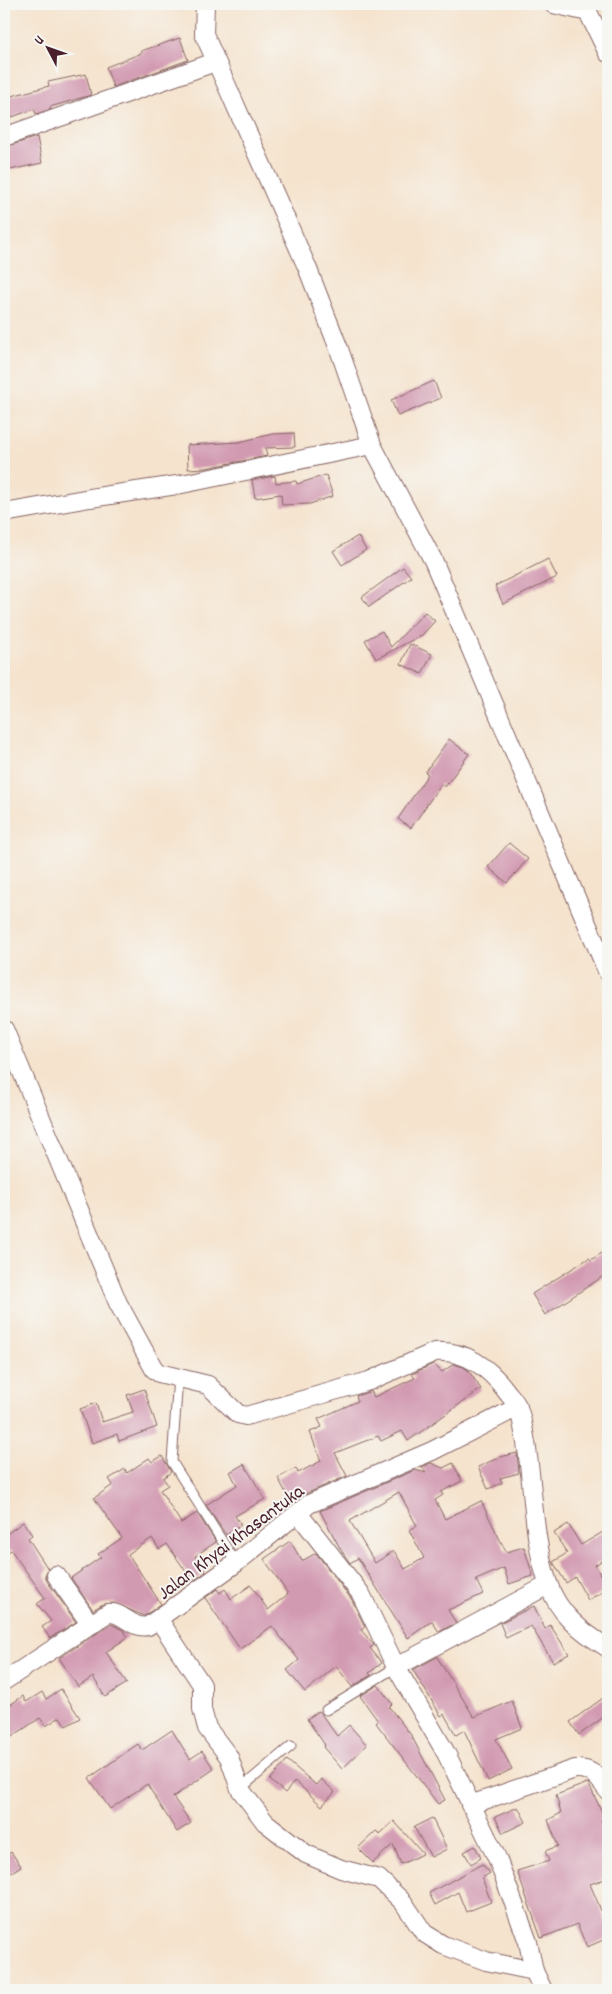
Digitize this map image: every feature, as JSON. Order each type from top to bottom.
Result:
[{"type":"street","points":[[205,4],[204,34],[307,268],[339,349],[372,445],[437,569],[608,973]]},
{"type":"street","points":[[553,4],[589,8],[608,53]]},
{"type":"street","points":[[4,137],[215,62]]},
{"type":"street","points":[[4,513],[177,485],[372,445]]},
{"type":"street","points":[[4,1028],[118,1303],[154,1368],[159,1373],[208,1385],[238,1414],[246,1416],[369,1381],[417,1358],[444,1351],[470,1357],[494,1375],[518,1407],[530,1462],[540,1555],[548,1585],[565,1616],[588,1635],[608,1648]]},
{"type":"street","name":"Jalan Khyai Khasantuka","points":[[4,1680],[111,1612],[141,1628],[159,1620],[236,1563],[309,1504],[432,1451],[518,1407]]},
{"type":"street","points":[[298,1513],[362,1594],[396,1667],[446,1754],[497,1858],[528,1942],[534,1971],[543,1990]]},
{"type":"street","points":[[56,1575],[91,1625]]},
{"type":"street","points":[[396,1667],[548,1585]]},
{"type":"street","points":[[159,1620],[202,1685],[202,1709],[207,1728],[229,1757],[240,1789],[265,1822],[306,1854],[341,1869],[379,1878],[403,1902],[424,1933],[443,1945],[486,1961],[534,1971]]},
{"type":"street","points":[[470,1805],[575,1769],[584,1768],[593,1771],[608,1791]]},
{"type":"lane","points":[[178,1377],[172,1462],[236,1563]]},
{"type":"lane","points":[[326,1710],[396,1667]]},
{"type":"lane","points":[[240,1789],[291,1746]]},
{"type":"building","points":[[180,38],[188,60],[113,87],[106,67],[142,53],[141,51]]},
{"type":"building","points":[[86,74],[91,95],[50,107],[51,109],[36,114],[34,109],[4,120],[4,98],[49,86],[48,82]]},
{"type":"building","points":[[37,137],[42,163],[10,170],[5,147]]},
{"type":"building","points":[[434,381],[441,398],[398,416],[391,400]]},
{"type":"building","points":[[294,433],[295,447],[265,448],[267,456],[206,468],[188,469],[187,445],[239,442],[273,434]]},
{"type":"building","points":[[326,475],[333,496],[310,504],[282,505],[281,494],[255,498],[252,480],[275,476],[276,483],[296,481],[297,484]]},
{"type":"building","points":[[358,536],[366,550],[342,565],[333,551]]},
{"type":"building","points":[[548,559],[557,577],[503,604],[495,586]]},
{"type":"building","points":[[403,567],[411,577],[369,607],[362,597]]},
{"type":"building","points":[[425,612],[435,621],[422,635],[376,659],[365,640],[382,631],[391,647]]},
{"type":"building","points":[[410,644],[432,654],[422,674],[401,664]]},
{"type":"building","points":[[449,739],[469,754],[445,787],[441,784],[411,828],[398,819],[428,774],[425,772]]},
{"type":"building","points":[[509,843],[528,859],[507,883],[488,867]]},
{"type":"building","points":[[608,1249],[608,1273],[545,1315],[532,1294],[589,1258],[591,1260]]},
{"type":"building","points":[[433,1364],[442,1372],[454,1364],[463,1367],[468,1370],[481,1389],[408,1441],[402,1431],[381,1441],[378,1436],[335,1453],[347,1476],[305,1494],[292,1504],[278,1478],[296,1468],[298,1473],[321,1461],[310,1432],[322,1427],[318,1419],[358,1401],[356,1396],[371,1391],[374,1397],[415,1378],[412,1374]]},
{"type":"building","points":[[144,1389],[157,1427],[119,1441],[117,1434],[92,1443],[80,1409],[96,1403],[102,1422],[133,1412],[127,1395]]},
{"type":"building","points":[[517,1453],[519,1473],[500,1478],[502,1483],[488,1489],[478,1467],[500,1457]]},
{"type":"building","points":[[162,1456],[171,1472],[163,1478],[168,1485],[160,1490],[181,1523],[197,1513],[216,1542],[195,1556],[206,1572],[190,1583],[186,1578],[189,1576],[167,1544],[159,1549],[152,1538],[128,1554],[161,1604],[144,1616],[114,1603],[103,1604],[93,1610],[71,1578],[101,1557],[98,1554],[122,1538],[94,1498],[113,1485],[109,1479],[125,1469],[127,1473],[149,1458],[152,1462]]},
{"type":"building","points":[[431,1463],[443,1468],[453,1463],[462,1481],[441,1492],[443,1495],[435,1500],[445,1519],[481,1501],[506,1552],[524,1547],[533,1576],[509,1584],[504,1568],[476,1580],[483,1594],[448,1610],[456,1623],[439,1632],[432,1621],[408,1638],[358,1558],[350,1563],[320,1511],[415,1470],[426,1473],[422,1467]],"holes":[[[399,1492],[417,1526],[409,1530],[424,1558],[405,1569],[394,1551],[375,1563],[350,1521]]]},
{"type":"building","points":[[244,1464],[265,1499],[235,1516],[241,1525],[226,1535],[206,1505],[237,1485],[230,1472]]},
{"type":"building","points":[[23,1522],[32,1535],[28,1538],[48,1569],[45,1575],[47,1581],[76,1622],[50,1638],[42,1627],[51,1621],[37,1604],[45,1598],[11,1550],[4,1555],[4,1536]]},
{"type":"building","points":[[568,1524],[581,1545],[608,1529],[608,1557],[595,1565],[608,1589],[588,1600],[575,1577],[566,1583],[553,1562],[567,1553],[554,1533]]},
{"type":"building","points":[[290,1541],[302,1561],[316,1553],[352,1600],[365,1627],[361,1630],[374,1645],[370,1648],[382,1663],[369,1673],[371,1675],[352,1687],[336,1666],[305,1692],[287,1670],[299,1660],[272,1626],[240,1649],[205,1598],[217,1589],[220,1593],[225,1589],[231,1599],[251,1585],[268,1610],[288,1594],[264,1559]]},
{"type":"building","points":[[534,1606],[545,1629],[550,1625],[569,1654],[553,1662],[531,1626],[506,1638],[500,1623]]},
{"type":"building","points":[[111,1624],[123,1630],[128,1637],[106,1652],[127,1683],[105,1697],[93,1677],[78,1687],[59,1658]]},
{"type":"building","points":[[437,1657],[474,1717],[512,1701],[522,1728],[496,1739],[512,1769],[488,1781],[464,1730],[456,1735],[444,1714],[441,1716],[413,1670]]},
{"type":"building","points":[[378,1685],[392,1704],[389,1707],[411,1735],[445,1800],[438,1804],[376,1723],[378,1721],[360,1696]]},
{"type":"building","points":[[61,1689],[80,1718],[66,1726],[60,1717],[46,1726],[40,1718],[4,1742],[4,1709],[23,1696],[26,1702],[42,1692],[46,1699]]},
{"type":"building","points":[[603,1698],[608,1706],[608,1714],[579,1735],[570,1722]]},
{"type":"building","points":[[319,1711],[337,1736],[349,1725],[367,1745],[342,1769],[323,1747],[325,1745],[307,1719]]},
{"type":"building","points":[[172,1730],[190,1759],[202,1751],[214,1769],[173,1797],[191,1823],[177,1832],[147,1784],[110,1809],[89,1778],[138,1744],[142,1750]]},
{"type":"building","points":[[287,1760],[316,1785],[321,1779],[335,1792],[322,1806],[295,1781],[285,1793],[270,1780]]},
{"type":"building","points":[[588,1783],[605,1818],[601,1820],[608,1837],[608,1878],[590,1884],[608,1927],[608,1938],[587,1947],[577,1924],[541,1938],[517,1871],[549,1861],[545,1851],[558,1846],[548,1820],[561,1813],[556,1795]]},
{"type":"building","points":[[518,1807],[526,1822],[503,1833],[495,1817]]},
{"type":"building","points":[[432,1818],[447,1849],[431,1857],[414,1827]]},
{"type":"building","points":[[394,1821],[423,1854],[401,1864],[393,1844],[373,1863],[358,1848],[376,1831],[380,1834]]},
{"type":"building","points":[[475,1846],[481,1858],[471,1864],[464,1852]]},
{"type":"building","points":[[11,1852],[21,1866],[4,1877],[4,1857]]},
{"type":"building","points":[[482,1864],[490,1873],[482,1878],[491,1902],[466,1912],[458,1892],[435,1905],[429,1893]]}]
